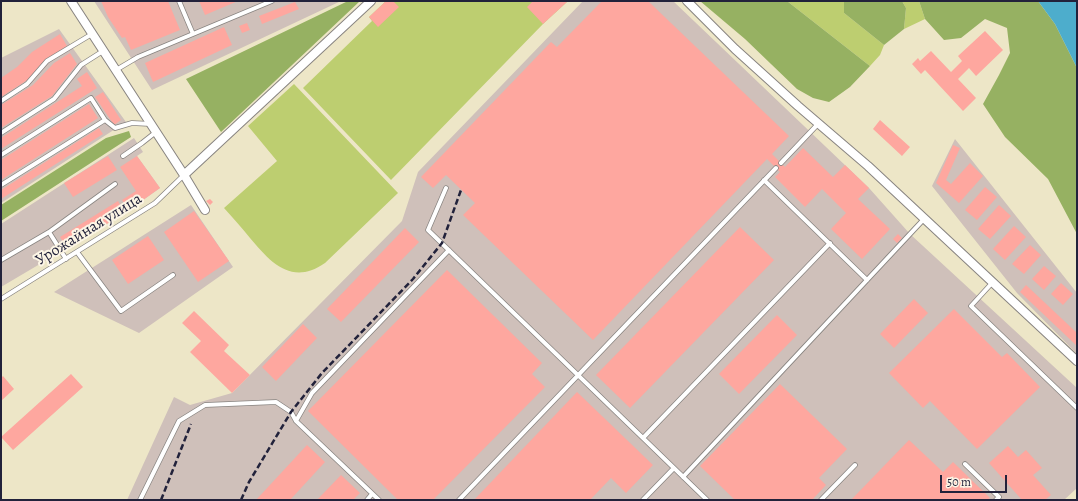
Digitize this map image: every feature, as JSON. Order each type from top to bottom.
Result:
[{"type":"street","points":[[71,1],[184,175],[205,210]]},
{"type":"street","points":[[184,175],[236,132],[370,1]]},
{"type":"street","points":[[686,1],[735,49],[818,124],[868,166],[1077,361]]},
{"type":"lane","points":[[179,1],[193,34]]},
{"type":"lane","points":[[116,70],[138,57],[272,1]]},
{"type":"lane","points":[[1,101],[27,84],[47,62],[92,34]]},
{"type":"lane","points":[[1,133],[54,99],[81,65],[104,51]]},
{"type":"lane","points":[[1,155],[91,98],[105,120],[116,128],[132,123],[151,124]]},
{"type":"lane","points":[[1,185],[105,120]]},
{"type":"lane","points":[[781,163],[818,124]]},
{"type":"lane","points":[[123,156],[156,132]]},
{"type":"lane","points":[[459,500],[776,168]]},
{"type":"lane","name":"Урожайная улица","points":[[1,300],[155,203],[184,175]]},
{"type":"lane","points":[[764,180],[867,280]]},
{"type":"lane","points":[[1,260],[49,232],[115,184]]},
{"type":"lane","points":[[446,188],[428,230],[707,500]]},
{"type":"lane","points":[[683,477],[924,219]]},
{"type":"lane","points":[[49,232],[66,259]]},
{"type":"lane","points":[[643,438],[830,243]]},
{"type":"lane","points":[[296,421],[312,393],[449,250]]},
{"type":"lane","points":[[77,252],[121,311],[173,275]]},
{"type":"lane","points":[[992,283],[971,306],[1077,408]]},
{"type":"lane","points":[[140,500],[179,421],[205,405],[276,402],[291,412],[296,421],[379,500]]},
{"type":"lane","points":[[821,500],[854,464]]},
{"type":"lane","points":[[965,464],[999,496],[996,500]]},
{"type":"lane","points":[[644,500],[674,468]]},
{"type":"lane","points":[[367,500],[372,494]]},
{"type":"shaded area","points":[[94,1],[341,1],[152,90]]},
{"type":"shaded area","points":[[583,1],[673,1],[869,188],[910,234],[1077,388],[1077,488],[1064,500],[127,500],[174,397],[190,405],[232,393],[402,221],[418,172]]},
{"type":"shaded area","points":[[59,29],[126,122],[1,203],[1,58]]},
{"type":"shaded area","points":[[134,138],[143,152],[137,156],[160,188],[129,210],[1,287],[1,224]]},
{"type":"shaded area","points":[[955,139],[1077,293],[1077,354],[1017,293],[932,186]]},
{"type":"shaded area","points":[[191,205],[233,267],[139,333],[54,292]]},
{"type":"green space","points":[[348,1],[360,1],[221,132],[186,79]]},
{"type":"green space","points":[[386,1],[568,1],[543,24],[391,180],[303,88],[372,21],[369,17]]},
{"type":"green space","points":[[700,1],[787,1],[870,66],[850,87],[829,102],[813,98],[797,89],[745,39]]},
{"type":"green space","points":[[787,1],[844,1],[844,13],[884,45],[880,55],[870,66]]},
{"type":"green space","points":[[844,1],[902,1],[906,8],[904,29],[884,45],[844,13]]},
{"type":"green space","points":[[902,1],[919,1],[925,19],[904,29],[906,8]]},
{"type":"green space","points":[[919,1],[1038,1],[1055,24],[1077,68],[1077,234],[1048,179],[1005,137],[983,104],[1010,53],[1007,28],[985,19],[961,38],[944,40],[925,19]]},
{"type":"green space","points":[[294,84],[398,193],[325,263],[313,270],[302,272],[292,272],[274,263],[266,256],[224,208],[277,161],[248,126]]},
{"type":"green space","points":[[129,131],[131,137],[1,221],[1,205],[106,138]]},
{"type":"water","points":[[1038,1],[1077,1],[1077,68],[1055,24]]},
{"type":"building","points":[[101,1],[168,1],[180,30],[131,50],[125,37],[122,38],[108,17]]},
{"type":"building","points":[[199,1],[238,1],[205,15]]},
{"type":"building","points":[[386,1],[393,1],[399,7],[378,27],[369,17]]},
{"type":"building","points":[[533,1],[568,1],[543,24],[527,7]]},
{"type":"building","points":[[602,1],[648,1],[789,136],[772,154],[785,167],[803,148],[833,177],[845,165],[869,188],[858,199],[890,229],[862,259],[831,229],[846,213],[822,189],[805,207],[775,177],[780,172],[767,159],[593,340],[463,215],[475,203],[446,175],[433,188],[421,177],[551,42],[557,47]]},
{"type":"building","points":[[295,2],[299,9],[262,24],[259,16]]},
{"type":"building","points":[[247,23],[250,30],[242,33],[239,26]]},
{"type":"building","points":[[224,27],[232,45],[153,82],[145,63]]},
{"type":"building","points":[[985,31],[1003,50],[976,76],[969,68],[958,79],[976,98],[963,111],[925,70],[921,74],[912,64],[918,58],[920,61],[931,51],[951,72],[962,61],[958,56]]},
{"type":"building","points":[[60,34],[67,46],[45,60],[29,79],[1,97],[1,78],[17,67],[32,52]]},
{"type":"building","points":[[70,53],[77,64],[52,96],[1,128],[1,105],[33,85],[54,63]]},
{"type":"building","points":[[87,72],[97,88],[1,149],[1,138],[82,86],[77,79]]},
{"type":"building","points":[[103,92],[121,120],[114,125],[95,97]]},
{"type":"building","points":[[89,104],[98,118],[1,180],[1,160]]},
{"type":"building","points":[[880,120],[910,147],[902,156],[873,129]]},
{"type":"building","points":[[99,128],[103,134],[1,199],[1,190]]},
{"type":"building","points":[[953,145],[960,148],[946,180],[951,184],[970,163],[983,176],[959,203],[936,183]]},
{"type":"building","points":[[108,156],[117,170],[73,197],[64,183]]},
{"type":"building","points":[[137,156],[160,188],[129,210],[122,200],[136,191],[120,167]]},
{"type":"building","points":[[985,187],[997,197],[977,220],[965,210]]},
{"type":"building","points":[[210,199],[213,202],[210,205],[206,201]]},
{"type":"building","points":[[118,201],[125,213],[67,248],[60,237]]},
{"type":"building","points":[[999,205],[1011,216],[990,239],[978,229]]},
{"type":"building","points":[[194,211],[229,261],[198,282],[164,232]]},
{"type":"building","points":[[1014,226],[1026,237],[1005,260],[993,249]]},
{"type":"building","points":[[740,227],[774,260],[630,408],[596,375]]},
{"type":"building","points":[[405,228],[419,242],[341,322],[327,309]]},
{"type":"building","points":[[898,234],[902,238],[897,243],[893,239]]},
{"type":"building","points":[[148,236],[164,260],[128,284],[112,260]]},
{"type":"building","points":[[1030,245],[1041,255],[1024,274],[1012,264]]},
{"type":"building","points":[[1044,266],[1056,276],[1044,290],[1032,279]]},
{"type":"building","points":[[447,270],[542,363],[532,374],[545,387],[433,500],[398,500],[308,411]]},
{"type":"building","points":[[1061,283],[1073,294],[1063,305],[1051,294]]},
{"type":"building","points":[[1026,285],[1077,333],[1077,346],[1020,292]]},
{"type":"building","points":[[914,299],[928,313],[894,348],[880,334]]},
{"type":"building","points":[[954,309],[1002,357],[1007,353],[1040,387],[977,449],[930,401],[923,408],[889,373]]},
{"type":"building","points":[[194,311],[229,345],[224,351],[250,375],[232,393],[190,352],[201,341],[182,323]]},
{"type":"building","points":[[777,315],[797,335],[739,394],[719,374]]},
{"type":"building","points":[[303,324],[317,338],[276,381],[262,367]]},
{"type":"building","points":[[71,374],[83,387],[13,450],[1,437]]},
{"type":"building","points":[[3,376],[14,389],[1,401],[1,378]]},
{"type":"building","points":[[780,384],[847,449],[819,478],[826,485],[812,500],[735,500],[700,466]]},
{"type":"building","points":[[577,392],[653,465],[626,493],[611,478],[590,500],[474,500]]},
{"type":"building","points":[[909,440],[943,472],[953,462],[990,498],[987,500],[851,500]]},
{"type":"building","points":[[307,445],[325,462],[290,500],[256,500]]},
{"type":"building","points":[[1008,446],[1018,457],[1026,450],[1042,468],[1033,475],[1051,495],[1045,500],[1022,500],[989,463]]},
{"type":"building","points":[[341,475],[360,493],[353,500],[317,500]]},
{"type":"railway","points":[[241,500],[249,482],[291,412],[322,373],[413,279],[442,243],[461,190]]},
{"type":"railway","points":[[161,500],[191,424]]}]
